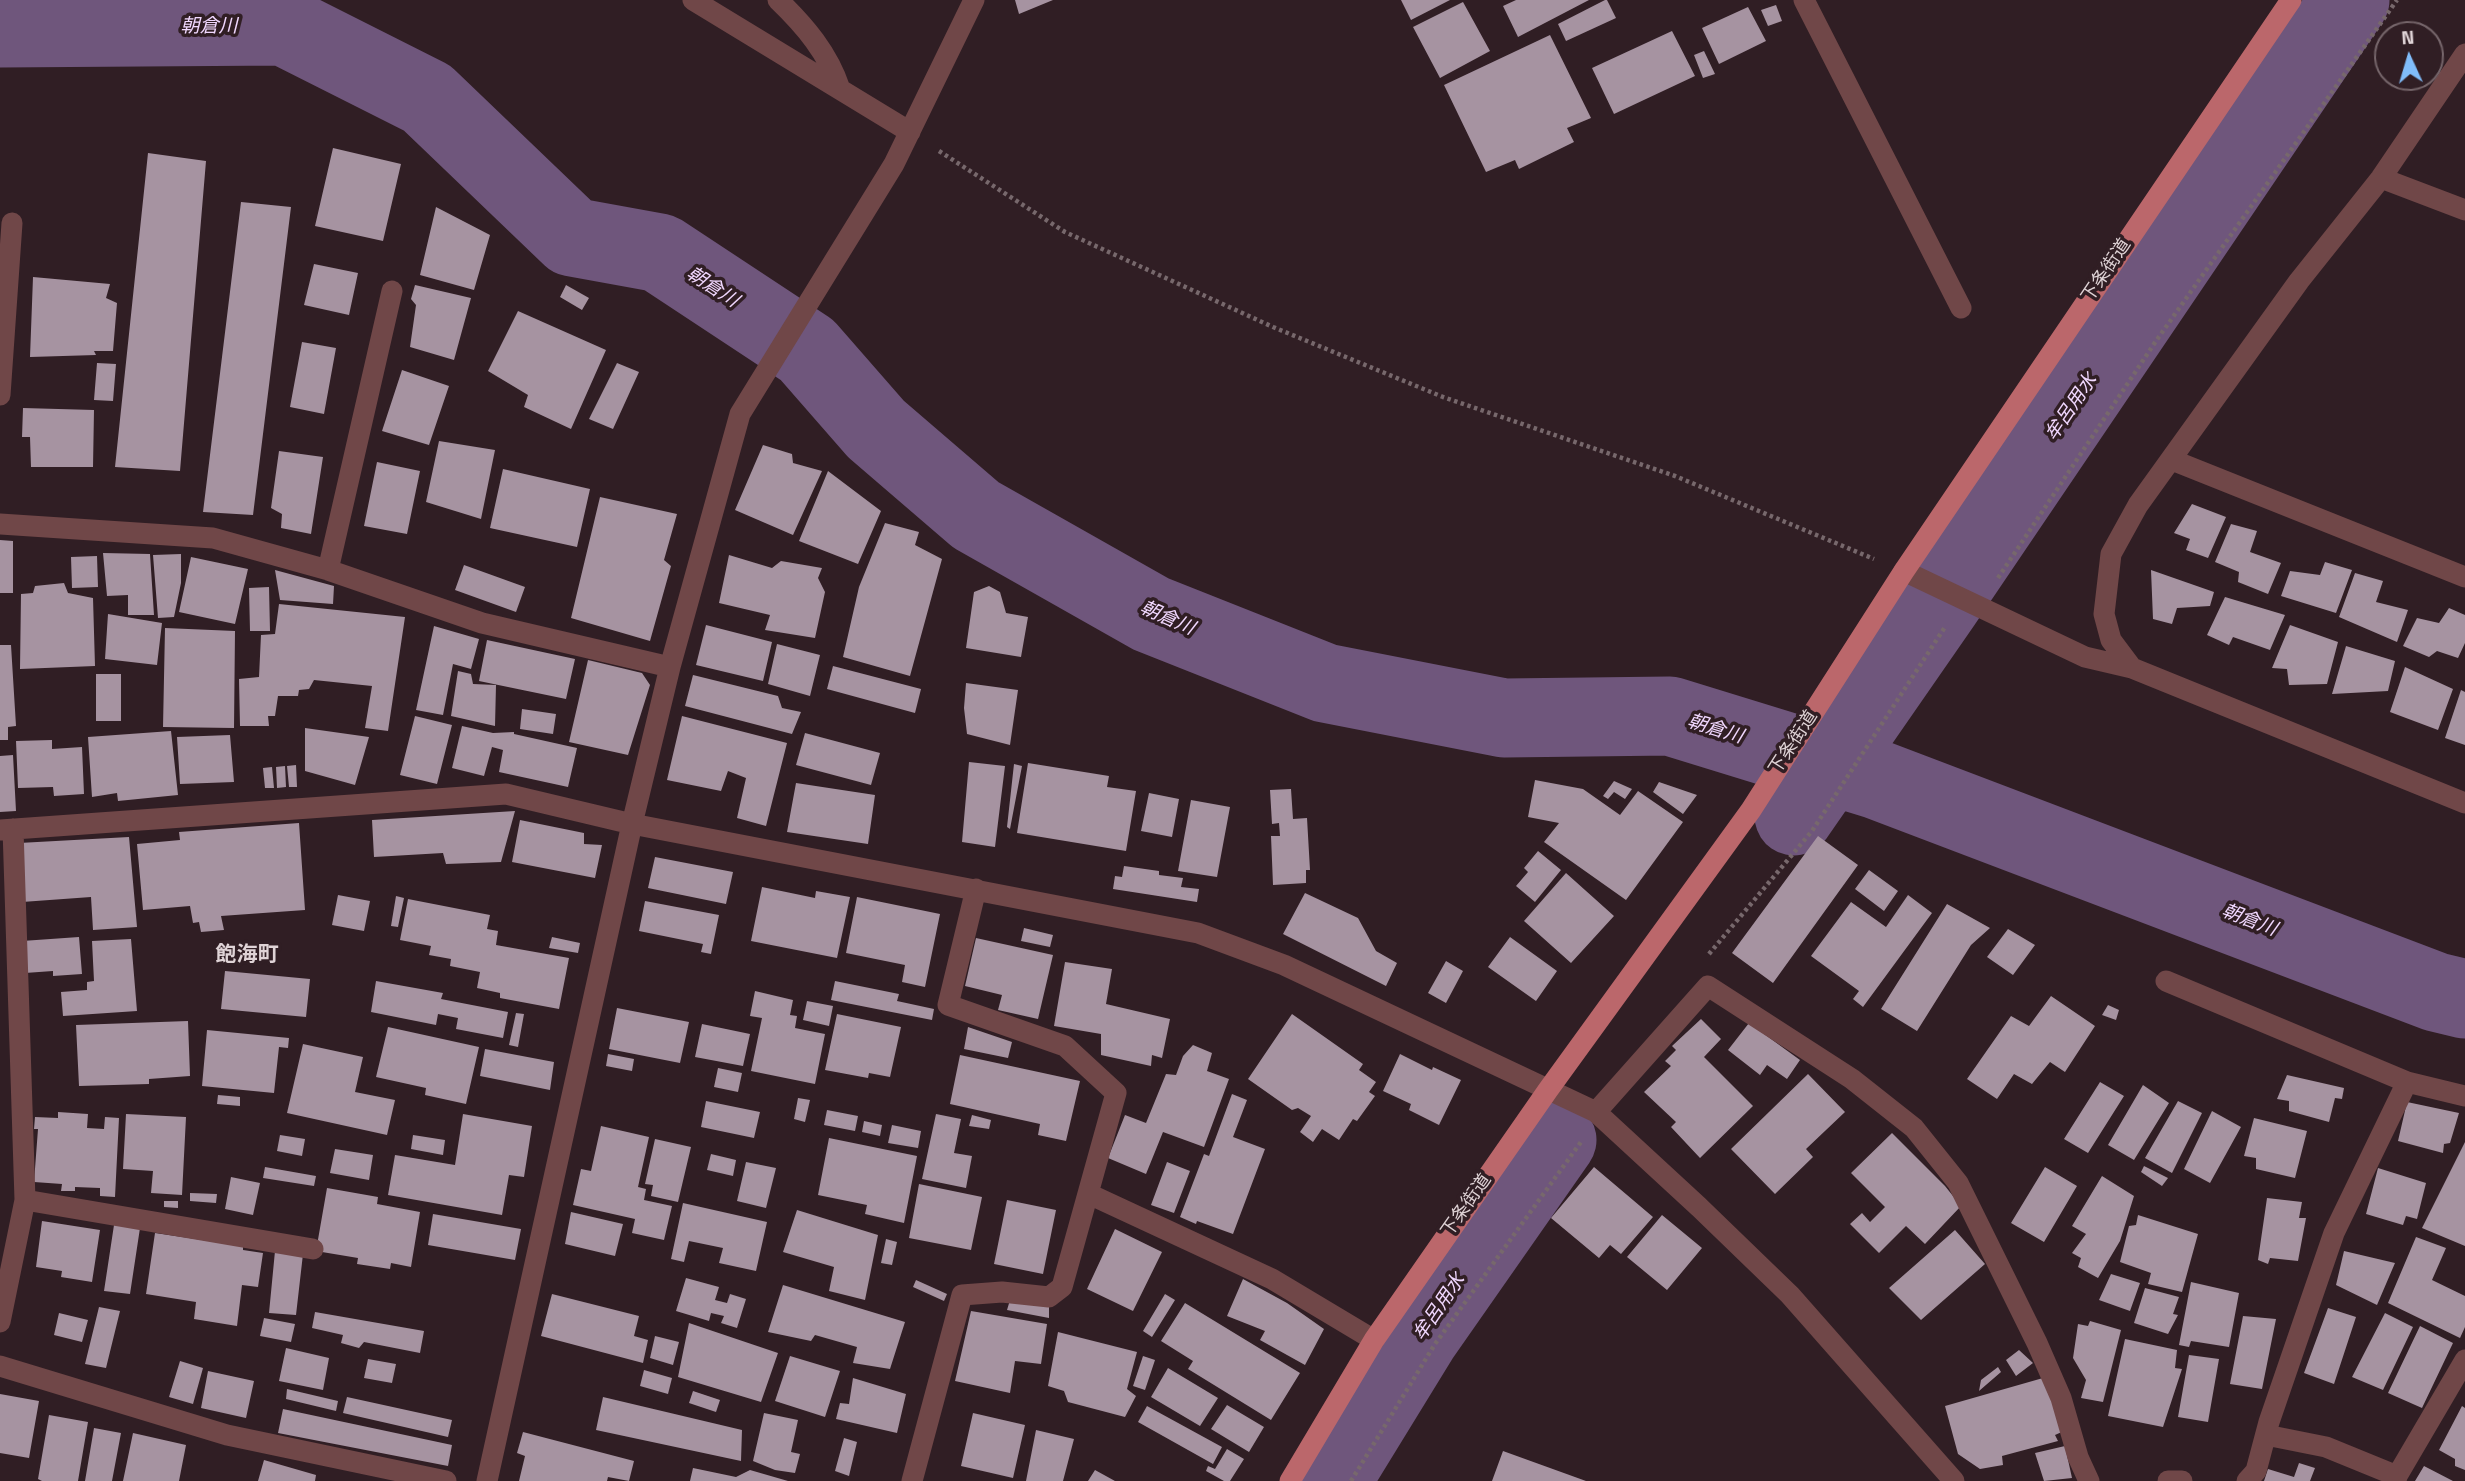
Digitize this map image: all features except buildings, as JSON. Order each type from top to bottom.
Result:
[{"type":"main road","name":"下条街道","points":[[1290,1481],[1374,1340],[1548,1090],[1751,810],[1906,572],[2291,0]]},
{"type":"street","points":[[693,0],[910,132]]},
{"type":"street","points":[[778,0],[803,24],[833,66],[841,89]]},
{"type":"street","points":[[487,1481],[632,824],[670,667],[740,414],[894,164],[974,0]]},
{"type":"street","points":[[1804,0],[1961,308]]},
{"type":"street","points":[[2132,668],[2111,640],[2104,614],[2111,554],[2138,505],[2299,281],[2381,178],[2465,54]]},
{"type":"street","points":[[2381,178],[2465,210]]},
{"type":"street","points":[[0,396],[12,223]]},
{"type":"street","points":[[328,570],[392,291]]},
{"type":"street","points":[[2172,460],[2465,577]]},
{"type":"street","points":[[0,524],[213,538],[328,570],[482,623],[670,667]]},
{"type":"street","points":[[1906,572],[2085,657],[2132,668],[2465,803]]},
{"type":"street","points":[[0,1322],[25,1200],[6,830],[506,794],[632,824],[1198,933],[1284,965],[1596,1112],[1790,1295],[1954,1481]]},
{"type":"street","points":[[912,1481],[962,1295],[1002,1292],[1049,1297],[1062,1287],[1116,1093],[1065,1046],[948,1005],[976,889]]},
{"type":"street","points":[[2165,981],[2407,1082],[2465,1096]]},
{"type":"street","points":[[1596,1112],[1708,986],[1852,1079],[1914,1128],[1958,1183],[2037,1343],[2061,1398],[2078,1457],[2089,1481]]},
{"type":"street","points":[[2247,1481],[2256,1471],[2334,1233],[2407,1082]]},
{"type":"street","points":[[1089,1194],[1272,1279],[1374,1340]]},
{"type":"street","points":[[25,1200],[313,1249]]},
{"type":"street","points":[[2266,1436],[2326,1447],[2396,1479],[2465,1360]]},
{"type":"street","points":[[0,1366],[227,1435],[446,1481]]},
{"type":"street","points":[[2168,1481],[2182,1481]]},
{"type":"path","points":[[1969,602],[2397,0]]},
{"type":"path","points":[[910,132],[1065,232],[1273,327],[1443,397],[1675,477],[1906,572]]},
{"type":"path","points":[[1706,957],[1812,831],[1941,633]]},
{"type":"path","points":[[1351,1481],[1435,1344],[1581,1142],[1596,1112]]},
{"type":"waterway","name":"牟呂用水","points":[[1794,816],[1941,604],[2350,0]]},
{"type":"waterway","name":"朝倉川","points":[[0,28],[284,26],[427,98],[572,237],[660,253],[807,350],[876,429],[976,515],[1151,614],[1325,683],[1504,718],[1670,716],[1878,780],[2436,992],[2465,999]]},
{"type":"waterway","name":"牟呂用水","points":[[1331,1481],[1420,1336],[1557,1140]]},
{"type":"district","name":"飽海町","points":[[247,956]]}]
